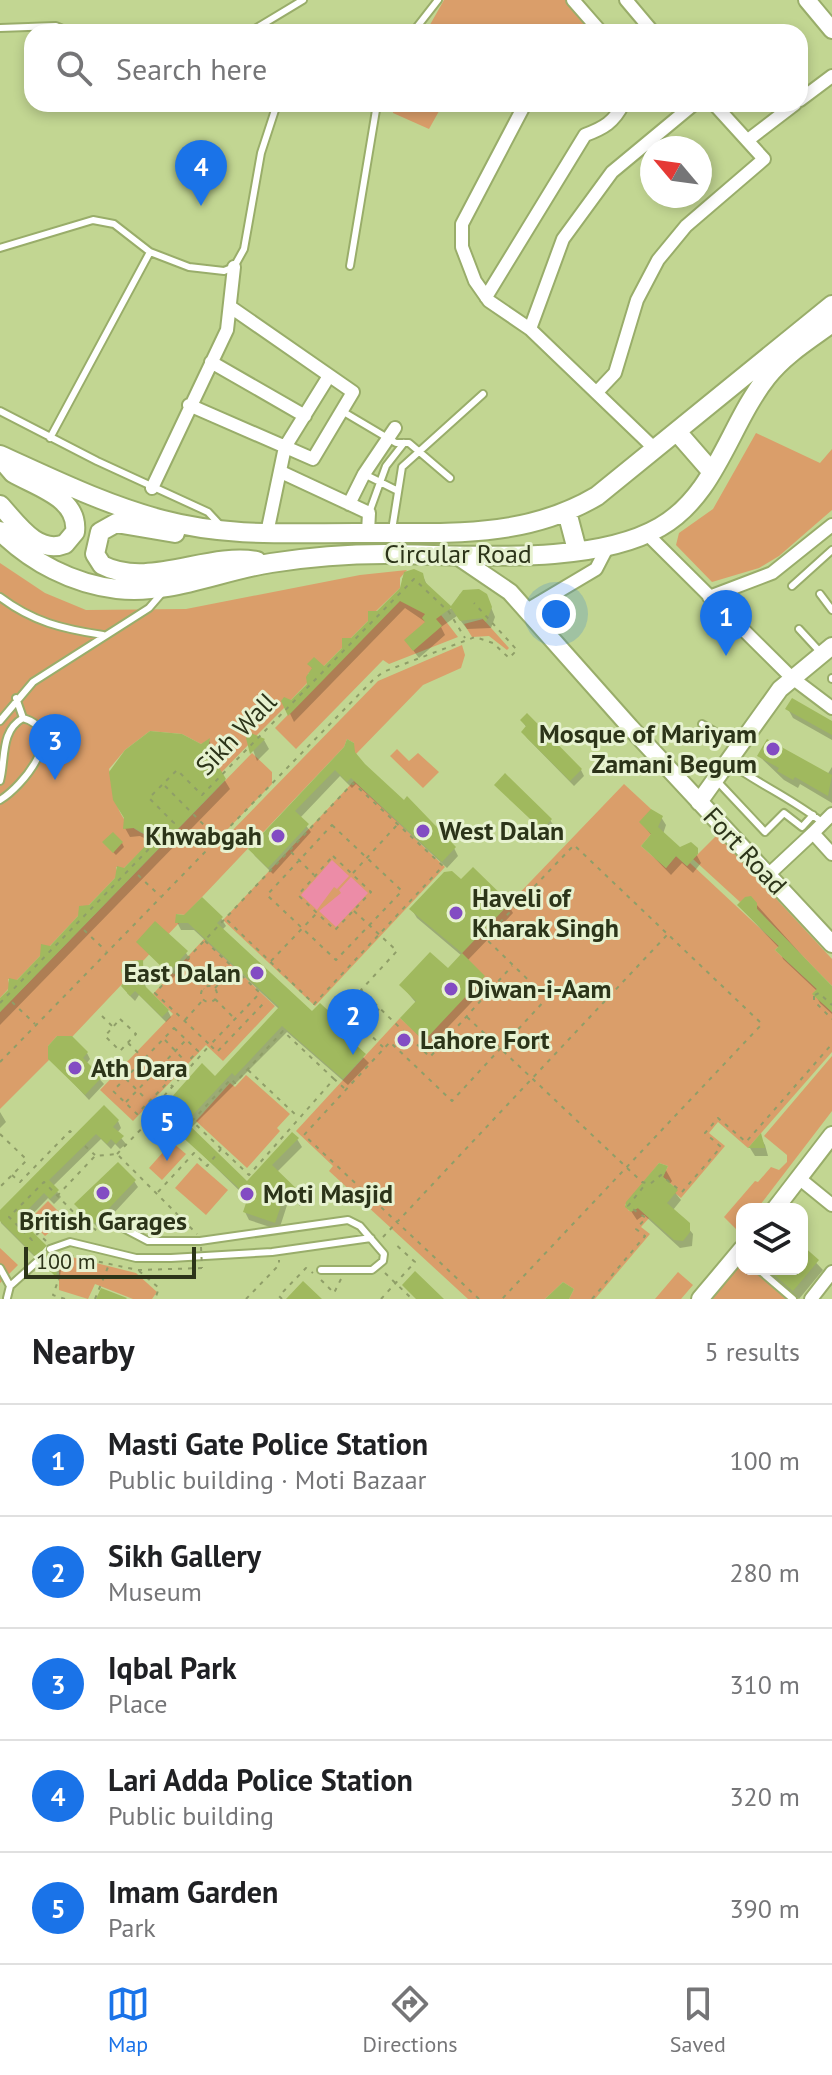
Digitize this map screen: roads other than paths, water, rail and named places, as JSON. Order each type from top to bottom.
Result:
[{"type":"main road","name":"Circular Road","points":[[0,456],[137,513],[220,532],[484,533],[524,526],[567,512],[597,496],[832,305]]},
{"type":"main road","name":"Circular Road","points":[[0,531],[50,568],[88,583],[135,590],[166,588],[267,563],[333,555],[456,555],[577,550],[609,544],[647,534],[682,511],[712,472],[766,378],[832,323]]},
{"type":"main road","points":[[678,433],[712,472]]},
{"type":"main road","points":[[0,456],[13,473],[64,501],[74,517],[75,532],[65,544],[48,547],[30,536],[0,505]]},
{"type":"main road","points":[[567,512],[577,550]]},
{"type":"main road","points":[[220,532],[177,533],[116,523],[100,532],[95,554],[102,565],[122,571],[165,570],[241,558],[267,563]]},
{"type":"street","points":[[573,0],[594,24]]},
{"type":"street","points":[[626,0],[646,24]]},
{"type":"street","points":[[807,0],[832,30]]},
{"type":"street","points":[[808,94],[832,76]]},
{"type":"street","points":[[521,112],[462,224],[462,247],[475,281],[486,297],[530,329],[656,450]]},
{"type":"street","points":[[486,297],[585,135],[604,128],[619,112]]},
{"type":"street","points":[[530,329],[563,239],[612,172],[684,112]]},
{"type":"street","points":[[597,392],[615,373],[637,300],[658,260],[686,226],[764,159],[722,112]]},
{"type":"street","points":[[748,140],[785,112]]},
{"type":"street","points":[[152,488],[227,330],[232,308],[234,267]]},
{"type":"street","points":[[189,405],[313,459],[353,392],[232,308]]},
{"type":"street","points":[[211,362],[305,416]]},
{"type":"street","points":[[267,533],[285,447],[329,376]]},
{"type":"street","points":[[349,504],[364,474],[392,433]]},
{"type":"street","points":[[281,472],[369,513],[368,532]]},
{"type":"street","points":[[709,597],[772,573],[832,525]]},
{"type":"street","points":[[647,534],[791,677],[832,708]]},
{"type":"street","points":[[527,610],[596,569],[609,544]]},
{"type":"street","name":"Fort Road","points":[[456,555],[479,568],[527,610],[699,802],[832,944]]},
{"type":"street","points":[[699,802],[791,677],[827,650]]},
{"type":"street","points":[[767,876],[813,833],[823,817]]},
{"type":"street","points":[[813,833],[832,854]]},
{"type":"street","points":[[780,1203],[832,1135]]},
{"type":"street","points":[[800,1179],[832,1205]]},
{"type":"street","points":[[700,1299],[736,1258]]},
{"type":"street","points":[[811,1299],[832,1272]]},
{"type":"lane","points":[[263,24],[303,0]]},
{"type":"lane","points":[[419,24],[438,0]]},
{"type":"lane","points":[[0,28],[24,27]]},
{"type":"lane","points":[[0,248],[93,220],[114,224],[150,252],[189,267],[224,271],[234,267],[244,249],[261,153],[274,112]]},
{"type":"lane","points":[[350,266],[376,112]]},
{"type":"lane","points":[[50,438],[150,252]]},
{"type":"lane","points":[[392,534],[402,467],[483,394]]},
{"type":"lane","points":[[0,411],[152,488],[208,512],[220,532]]},
{"type":"lane","points":[[342,411],[392,433],[450,478]]},
{"type":"lane","points":[[369,513],[386,466],[404,443]]},
{"type":"lane","points":[[364,474],[398,491]]},
{"type":"lane","points":[[792,586],[832,550]]},
{"type":"lane","points":[[0,721],[16,698],[103,635],[149,608],[166,588]]},
{"type":"lane","points":[[820,594],[832,610]]},
{"type":"lane","points":[[0,597],[20,612],[54,628],[103,635]]},
{"type":"lane","points":[[799,629],[827,650]]},
{"type":"lane","points":[[0,800],[17,791],[41,750],[40,731],[35,723],[23,718],[16,698]]},
{"type":"lane","points":[[0,781],[4,741],[9,728],[23,718]]},
{"type":"lane","points":[[702,724],[739,746]]},
{"type":"lane","points":[[728,762],[764,787],[790,796],[823,817]]},
{"type":"lane","points":[[715,779],[765,832],[784,813],[802,827],[823,817]]},
{"type":"lane","points":[[110,1221],[148,1241],[200,1244],[348,1220],[354,1221],[384,1254],[378,1267],[321,1270]]},
{"type":"lane","points":[[51,1248],[70,1242],[136,1258],[171,1258],[272,1252],[374,1240]]},
{"type":"lane","points":[[7,1298],[10,1286],[39,1260]]},
{"type":"lane","points":[[0,1268],[10,1286]]},
{"type":"lane","points":[[765,1275],[793,1299]]},
{"type":"place","name":"Lari Adda Police Station","points":[[201,206]]},
{"type":"place","name":"Masti Gate Police Station","points":[[726,656]]},
{"type":"place","name":"Mosque of Mariyam Zamani Begum","points":[[773,749]]},
{"type":"place","name":"Iqbal Park","points":[[55,780]]},
{"type":"place","name":"West Dalan","points":[[423,831]]},
{"type":"place","name":"Khwabgah","points":[[278,836]]},
{"type":"place","name":"Haveli of Kharak Singh","points":[[456,913]]},
{"type":"place","name":"East Dalan","points":[[257,973]]},
{"type":"place","name":"Diwan-i-Aam","points":[[451,989]]},
{"type":"place","name":"Lahore Fort","points":[[404,1040]]},
{"type":"place","name":"Sikh Gallery","points":[[353,1055]]},
{"type":"place","name":"Ath Dara","points":[[75,1068]]},
{"type":"place","name":"Imam Garden","points":[[167,1161]]},
{"type":"place","name":"British Garages","points":[[103,1193]]},
{"type":"place","name":"Moti Masjid","points":[[247,1194]]}]
